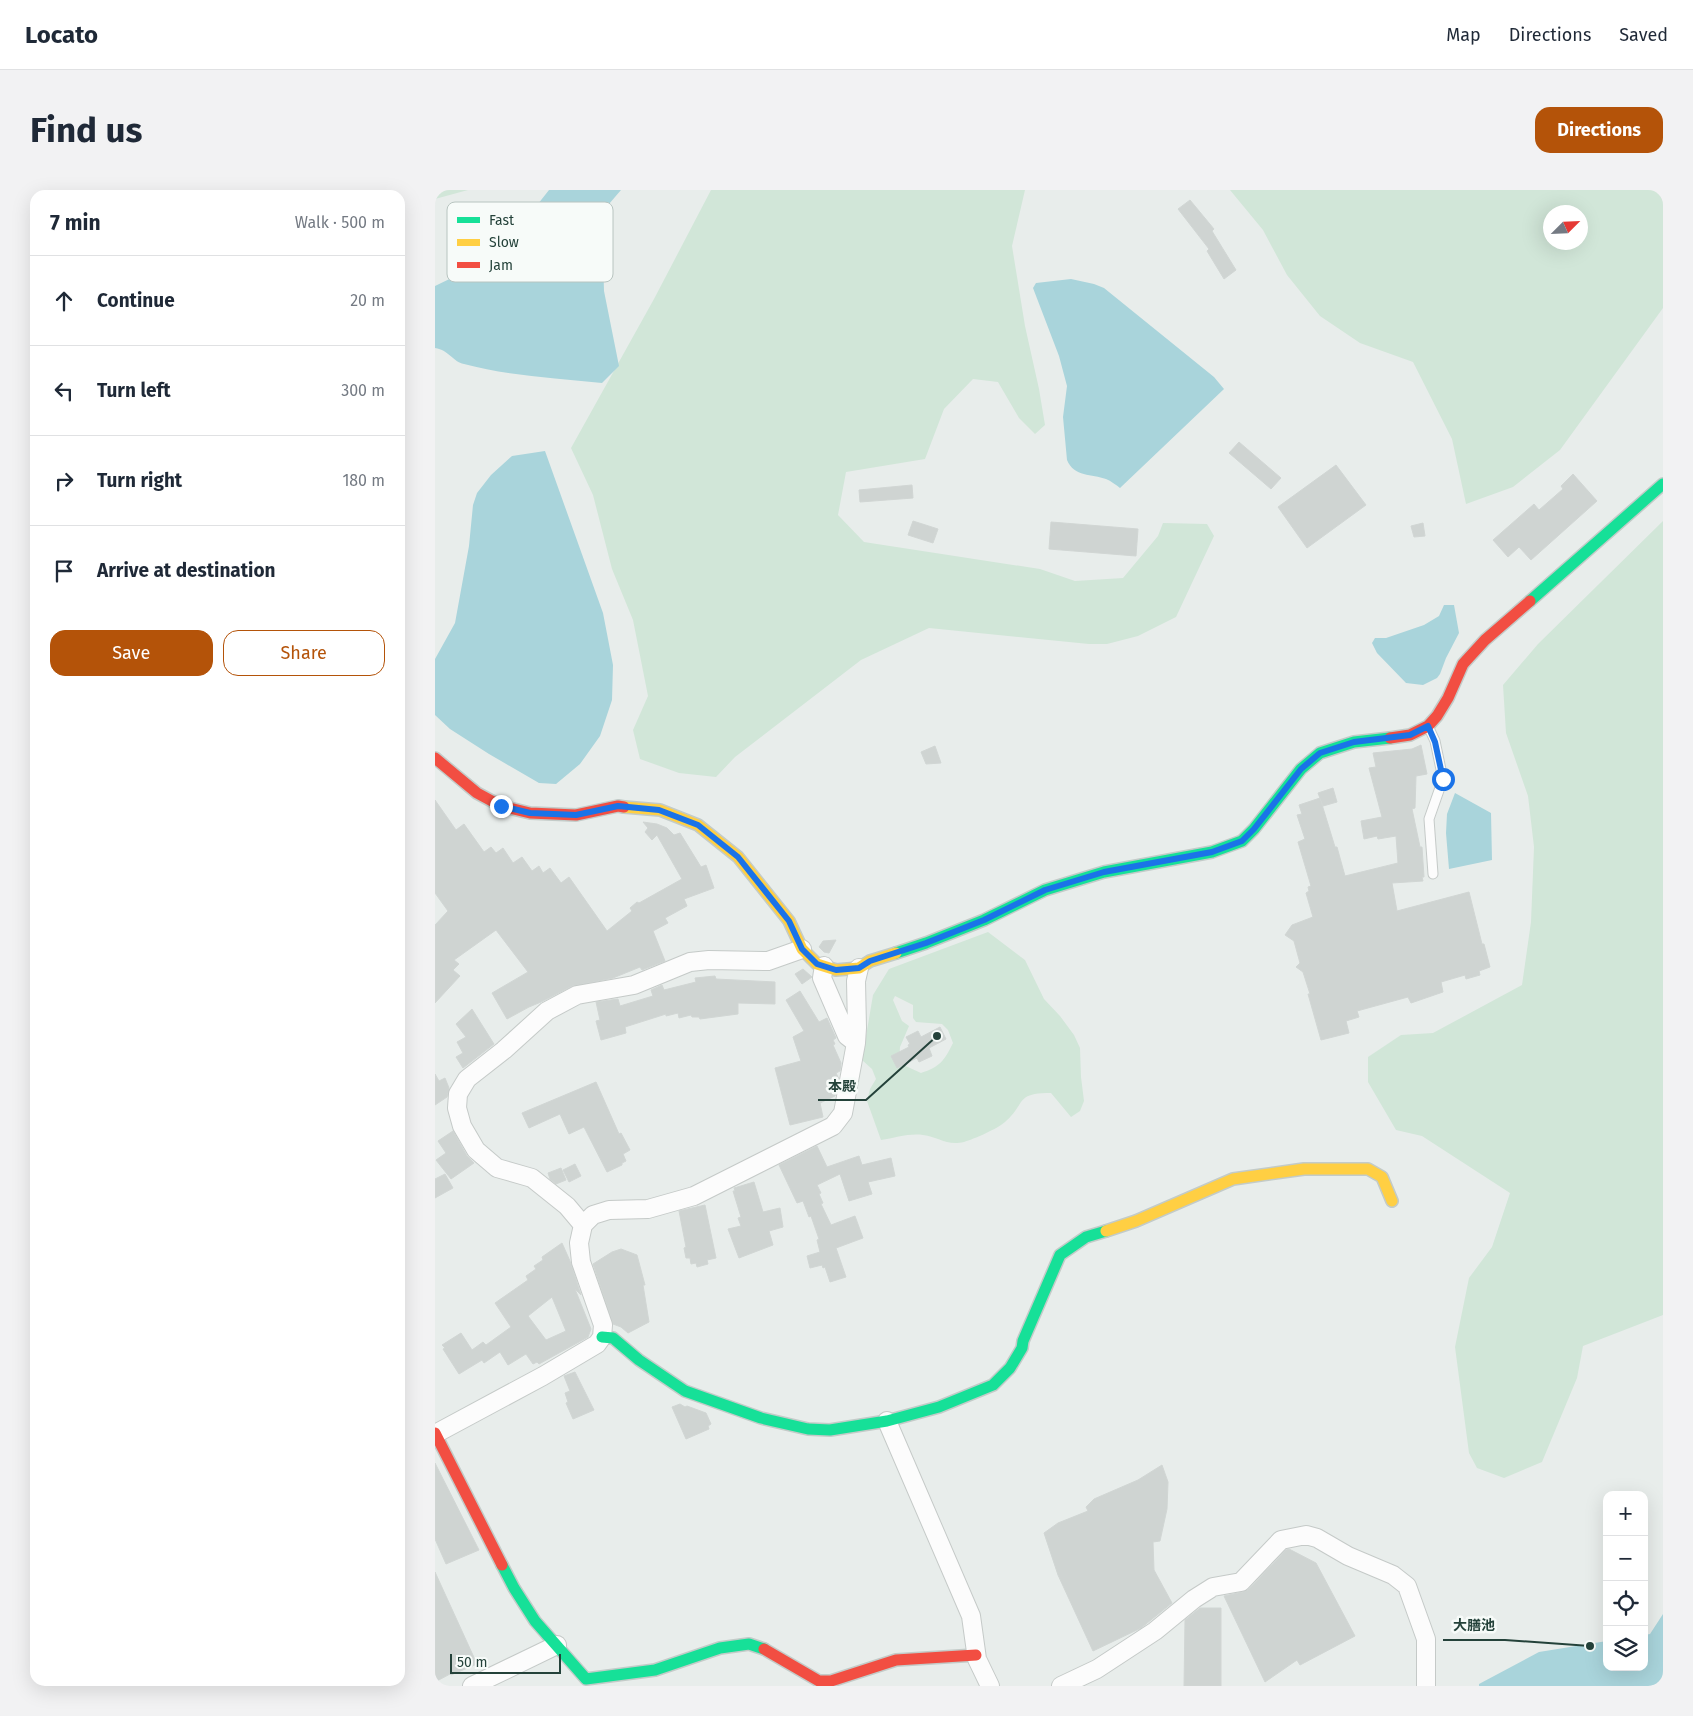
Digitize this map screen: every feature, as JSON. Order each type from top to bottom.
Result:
[{"type":"street","points":[[435,758],[477,793],[501,806],[530,813],[576,815],[618,806],[659,810],[698,825],[738,857],[789,921],[802,949],[817,964],[836,970],[859,968],[870,961],[926,943],[984,920],[1045,890],[1104,872],[1212,852],[1242,841],[1254,829],[1301,769],[1320,753],[1354,742],[1410,735],[1428,726],[1437,716],[1448,698],[1463,664],[1485,640],[1663,484]]},
{"type":"street","points":[[583,1225],[567,1206],[532,1178],[497,1168],[476,1150],[462,1126],[457,1108],[458,1094],[467,1079],[504,1050],[547,1011],[577,995],[634,985],[690,962],[709,960],[768,961],[802,949]]},
{"type":"street","points":[[825,966],[822,978],[847,1036],[856,1043]]},
{"type":"street","points":[[859,968],[856,980],[856,1043],[843,1113],[833,1126],[694,1196],[648,1209],[609,1210],[593,1215],[583,1225],[579,1242],[581,1262],[603,1325],[602,1337],[597,1344],[435,1434],[514,1588],[535,1621],[586,1679],[655,1670],[720,1648],[749,1644],[768,1650],[819,1680],[831,1681],[896,1660],[976,1655]]},
{"type":"street","points":[[602,1337],[613,1338],[639,1360],[685,1391],[761,1418],[808,1429],[831,1430],[887,1422],[939,1408],[993,1385],[1010,1368],[1022,1348],[1023,1341],[1060,1255],[1086,1237],[1136,1221],[1233,1179],[1304,1169],[1368,1169],[1383,1177],[1392,1202]]},
{"type":"street","points":[[887,1422],[971,1616],[977,1659],[990,1686]]},
{"type":"street","points":[[1061,1686],[1097,1669],[1155,1632],[1193,1599],[1213,1587],[1241,1582],[1281,1540],[1306,1535],[1317,1538],[1348,1556],[1393,1576],[1407,1586],[1426,1639],[1426,1686]]},
{"type":"street","points":[[472,1686],[557,1645]]},
{"type":"lane","points":[[1428,726],[1435,742],[1443,779],[1429,819],[1433,874]]},
{"type":"green space","points":[[435,190],[468,190],[435,199]]},
{"type":"green space","points":[[711,190],[1025,190],[1012,246],[1025,326],[1045,425],[1035,434],[1019,418],[998,382],[973,379],[944,409],[925,459],[846,472],[838,515],[864,542],[1040,569],[1075,581],[1123,578],[1158,536],[1163,523],[1207,524],[1214,536],[1176,617],[1138,636],[1107,644],[1089,644],[929,628],[861,660],[735,757],[716,777],[679,773],[640,759],[633,730],[648,696],[633,620],[612,569],[593,495],[571,448],[654,299]]},
{"type":"green space","points":[[1230,190],[1663,190],[1663,308],[1560,450],[1513,487],[1466,504],[1452,439],[1413,362],[1360,343],[1320,316],[1287,275],[1263,230]]},
{"type":"green space","points":[[1663,521],[1663,1315],[1583,1346],[1577,1378],[1542,1462],[1504,1478],[1477,1468],[1469,1453],[1455,1347],[1469,1278],[1492,1247],[1510,1193],[1422,1136],[1396,1130],[1368,1082],[1368,1057],[1401,1035],[1433,1033],[1522,985],[1531,922],[1534,847],[1528,796],[1506,733],[1503,685],[1538,644]]},
{"type":"green space","points":[[988,932],[1025,960],[1044,999],[1074,1035],[1080,1048],[1084,1101],[1080,1111],[1071,1117],[1051,1093],[1039,1093],[1022,1100],[1012,1115],[1001,1125],[964,1142],[952,1143],[929,1136],[918,1135],[881,1140],[867,1101],[870,1089],[876,1079],[872,1069],[862,1060],[873,995],[889,969]],"holes":[[[895,996],[913,1005],[913,1018],[916,1022],[942,1024],[948,1030],[953,1043],[937,1066],[921,1073],[899,1063],[900,1047],[909,1026],[902,1021],[893,1000]]]},
{"type":"water","points":[[549,190],[621,190],[611,202],[540,202]]},
{"type":"water","points":[[1071,279],[1104,288],[1214,377],[1224,389],[1120,488],[1106,479],[1079,472],[1067,460],[1063,417],[1067,386],[1059,356],[1033,288],[1036,283]]},
{"type":"water","points":[[447,280],[447,282],[604,282],[619,366],[602,383],[533,376],[460,363],[444,351],[435,348],[435,286]]},
{"type":"water","points":[[545,451],[603,613],[613,665],[612,700],[600,736],[580,764],[556,784],[539,783],[450,729],[435,715],[435,659],[455,623],[469,546],[473,505],[477,493],[491,475],[512,456]]},
{"type":"water","points":[[1444,605],[1454,605],[1459,633],[1440,674],[1437,678],[1423,685],[1406,683],[1377,653],[1372,643],[1375,638],[1386,638],[1424,625],[1439,616]]},
{"type":"water","points":[[1455,793],[1491,813],[1492,860],[1449,869],[1446,833],[1447,814]]},
{"type":"water","points":[[1663,1614],[1663,1686],[1479,1686],[1479,1684],[1539,1652],[1603,1642],[1603,1671],[1648,1671],[1648,1634]]},
{"type":"building","points":[[1190,200],[1214,229],[1212,231],[1236,270],[1224,279],[1207,251],[1209,249],[1178,209]]},
{"type":"building","points":[[1239,442],[1281,478],[1271,489],[1229,453]]},
{"type":"building","points":[[1336,465],[1366,505],[1307,548],[1278,507]]},
{"type":"building","points":[[1573,474],[1597,501],[1531,560],[1519,547],[1508,557],[1493,540],[1534,504],[1539,510],[1563,489],[1561,486]]},
{"type":"building","points":[[912,485],[913,498],[860,502],[859,490]]},
{"type":"building","points":[[913,521],[938,529],[933,543],[908,535]]},
{"type":"building","points":[[1051,522],[1138,529],[1136,556],[1049,549]]},
{"type":"building","points":[[1423,523],[1425,536],[1414,537],[1411,526]]},
{"type":"building","points":[[1421,745],[1427,774],[1416,776],[1415,808],[1412,809],[1420,847],[1422,847],[1424,877],[1422,877],[1423,881],[1392,883],[1397,911],[1469,892],[1482,944],[1484,944],[1490,967],[1479,971],[1480,975],[1466,979],[1465,975],[1441,982],[1443,992],[1411,1003],[1408,997],[1357,1011],[1359,1017],[1346,1021],[1349,1033],[1321,1040],[1303,972],[1296,967],[1300,963],[1294,941],[1285,935],[1292,925],[1313,917],[1306,893],[1309,891],[1308,887],[1311,886],[1298,842],[1305,839],[1297,815],[1302,814],[1299,805],[1320,798],[1345,876],[1398,863],[1396,836],[1378,839],[1377,836],[1364,839],[1361,821],[1382,817],[1369,768],[1376,767],[1373,753],[1412,749]]},
{"type":"building","points":[[935,746],[941,763],[926,764],[921,752]]},
{"type":"building","points":[[1333,788],[1337,802],[1323,806],[1318,793]]},
{"type":"building","points":[[435,800],[456,830],[464,824],[484,852],[491,847],[496,853],[503,848],[513,863],[522,857],[532,871],[539,866],[543,873],[550,868],[561,883],[569,877],[607,931],[632,911],[630,908],[637,902],[639,903],[682,879],[657,835],[652,840],[645,832],[648,828],[643,822],[667,828],[674,835],[680,833],[701,867],[706,865],[714,888],[684,899],[687,906],[665,918],[668,923],[653,931],[665,961],[642,970],[640,967],[613,978],[572,986],[507,1019],[492,993],[528,972],[496,930],[454,960],[459,964],[453,970],[460,976],[435,1003],[435,925],[448,911],[435,893]]},
{"type":"building","points":[[836,940],[829,953],[824,952],[819,947],[823,941]]},
{"type":"building","points":[[803,969],[812,977],[802,984],[795,974]]},
{"type":"building","points":[[715,976],[716,979],[775,982],[775,1004],[738,1003],[738,1014],[700,1019],[691,1015],[679,1018],[678,1013],[666,1016],[666,1014],[625,1027],[626,1033],[601,1040],[596,1021],[600,1020],[596,1002],[618,999],[620,1006],[653,996],[651,990],[662,985],[664,990],[696,982],[695,978]]},
{"type":"building","points":[[800,991],[819,1022],[827,1018],[836,1038],[833,1040],[835,1044],[833,1045],[841,1063],[840,1071],[836,1073],[839,1079],[838,1083],[835,1084],[837,1088],[835,1096],[820,1103],[823,1117],[790,1125],[775,1068],[801,1061],[793,1037],[804,1031],[786,1000]]},
{"type":"building","points":[[472,1009],[494,1044],[463,1068],[456,1057],[463,1053],[457,1042],[466,1037],[456,1024]]},
{"type":"building","points":[[940,1027],[946,1039],[929,1048],[932,1056],[919,1062],[917,1058],[897,1068],[891,1056],[909,1047],[908,1045],[910,1044],[906,1037],[918,1031],[921,1037]]},
{"type":"building","points":[[435,1074],[439,1081],[445,1078],[449,1088],[447,1097],[435,1105]]},
{"type":"building","points":[[596,1082],[619,1134],[621,1133],[630,1150],[623,1154],[626,1161],[622,1165],[607,1172],[584,1127],[569,1134],[560,1114],[529,1128],[522,1113]]},
{"type":"building","points":[[453,1131],[467,1156],[474,1163],[451,1179],[436,1160],[446,1153],[438,1141]]},
{"type":"building","points":[[817,1146],[827,1167],[859,1156],[862,1165],[891,1158],[895,1176],[868,1182],[872,1194],[849,1201],[840,1174],[817,1185],[821,1193],[819,1194],[823,1203],[821,1204],[831,1225],[855,1216],[863,1238],[836,1248],[846,1277],[830,1282],[825,1267],[823,1268],[822,1265],[810,1268],[807,1256],[820,1252],[817,1240],[819,1239],[811,1216],[809,1217],[803,1201],[797,1203],[779,1165]]},
{"type":"building","points":[[575,1164],[581,1176],[569,1182],[563,1170]]},
{"type":"building","points":[[561,1168],[566,1180],[556,1184],[550,1179],[548,1173]]},
{"type":"building","points":[[445,1174],[453,1188],[435,1198],[435,1179]]},
{"type":"building","points":[[754,1182],[763,1212],[780,1208],[783,1227],[769,1231],[773,1245],[739,1258],[728,1229],[741,1226],[738,1218],[741,1217],[733,1191],[735,1191],[734,1188]]},
{"type":"building","points":[[705,1205],[716,1258],[707,1260],[708,1264],[697,1267],[696,1263],[691,1264],[690,1258],[686,1258],[684,1248],[686,1247],[679,1211]]},
{"type":"building","points":[[562,1243],[581,1295],[575,1289],[591,1329],[588,1337],[539,1364],[537,1362],[533,1364],[526,1354],[508,1365],[500,1352],[484,1363],[482,1360],[459,1374],[442,1345],[461,1333],[472,1350],[483,1342],[486,1345],[511,1327],[495,1303],[528,1280],[526,1276],[536,1269],[534,1266],[543,1260],[542,1257]],"holes":[[[552,1297],[566,1331],[546,1340],[528,1316]]]},
{"type":"building","points":[[621,1249],[637,1255],[645,1285],[643,1285],[649,1322],[628,1333],[621,1327],[613,1324],[593,1264],[612,1252]]},
{"type":"building","points":[[575,1372],[594,1410],[573,1419],[566,1403],[568,1402],[565,1393],[570,1391],[564,1376]]},
{"type":"building","points":[[680,1404],[706,1413],[711,1424],[708,1426],[709,1429],[686,1439],[672,1407]]},
{"type":"building","points":[[435,1463],[479,1550],[446,1564],[435,1539]]},
{"type":"building","points":[[1162,1465],[1168,1482],[1167,1509],[1160,1541],[1153,1542],[1154,1570],[1172,1603],[1141,1628],[1093,1651],[1058,1575],[1044,1533],[1058,1523],[1088,1511],[1086,1507],[1094,1499],[1138,1480]]},
{"type":"building","points":[[1289,1549],[1316,1563],[1355,1636],[1300,1665],[1297,1660],[1265,1682],[1224,1596],[1248,1590]]},
{"type":"building","points":[[435,1572],[477,1664],[435,1682]]},
{"type":"building","points":[[1200,1608],[1221,1608],[1221,1686],[1184,1686],[1185,1620]]},
{"type":"traffic: fast","points":[[1530,601],[1663,484]]},
{"type":"traffic: fast","points":[[896,953],[984,920],[1045,890],[1104,872],[1212,852],[1242,841],[1254,829],[1301,769],[1320,753],[1354,742],[1390,738]]},
{"type":"traffic: fast","points":[[602,1337],[613,1338],[639,1360],[685,1391],[761,1418],[808,1429],[830,1430],[887,1421],[939,1407],[993,1385],[1010,1368],[1022,1348],[1023,1341],[1060,1255],[1086,1237],[1106,1231]]},
{"type":"traffic: fast","points":[[502,1565],[535,1621],[586,1679],[655,1670],[720,1648],[749,1644],[764,1649]]},
{"type":"traffic: slow","points":[[624,807],[660,810],[698,825],[738,857],[789,921],[802,949],[817,964],[836,970],[859,968],[870,961],[896,953]]},
{"type":"traffic: slow","points":[[1106,1231],[1136,1221],[1233,1179],[1304,1169],[1368,1169],[1382,1177],[1392,1201]]},
{"type":"traffic: jam","points":[[1390,738],[1410,735],[1428,726],[1437,716],[1448,698],[1463,664],[1485,640],[1530,601]]},
{"type":"traffic: jam","points":[[435,758],[477,793],[501,806],[530,813],[576,815],[618,806],[624,807]]},
{"type":"traffic: jam","points":[[435,1433],[502,1565]]},
{"type":"traffic: jam","points":[[764,1649],[819,1681],[831,1681],[896,1660],[976,1655]]},
{"type":"place","name":"本殿","points":[[937,1036]]},
{"type":"place","name":"大膳池","points":[[1590,1646]]},
{"type":"route","points":[[501,806],[530,813],[576,815],[618,806],[659,810],[698,825],[738,857],[789,921],[802,949],[817,964],[836,970],[859,968],[870,961],[926,943],[984,920],[1045,890],[1104,872],[1212,852],[1242,841],[1254,829],[1301,769],[1320,753],[1354,742],[1410,735],[1428,726],[1435,742],[1443,779]]}]
